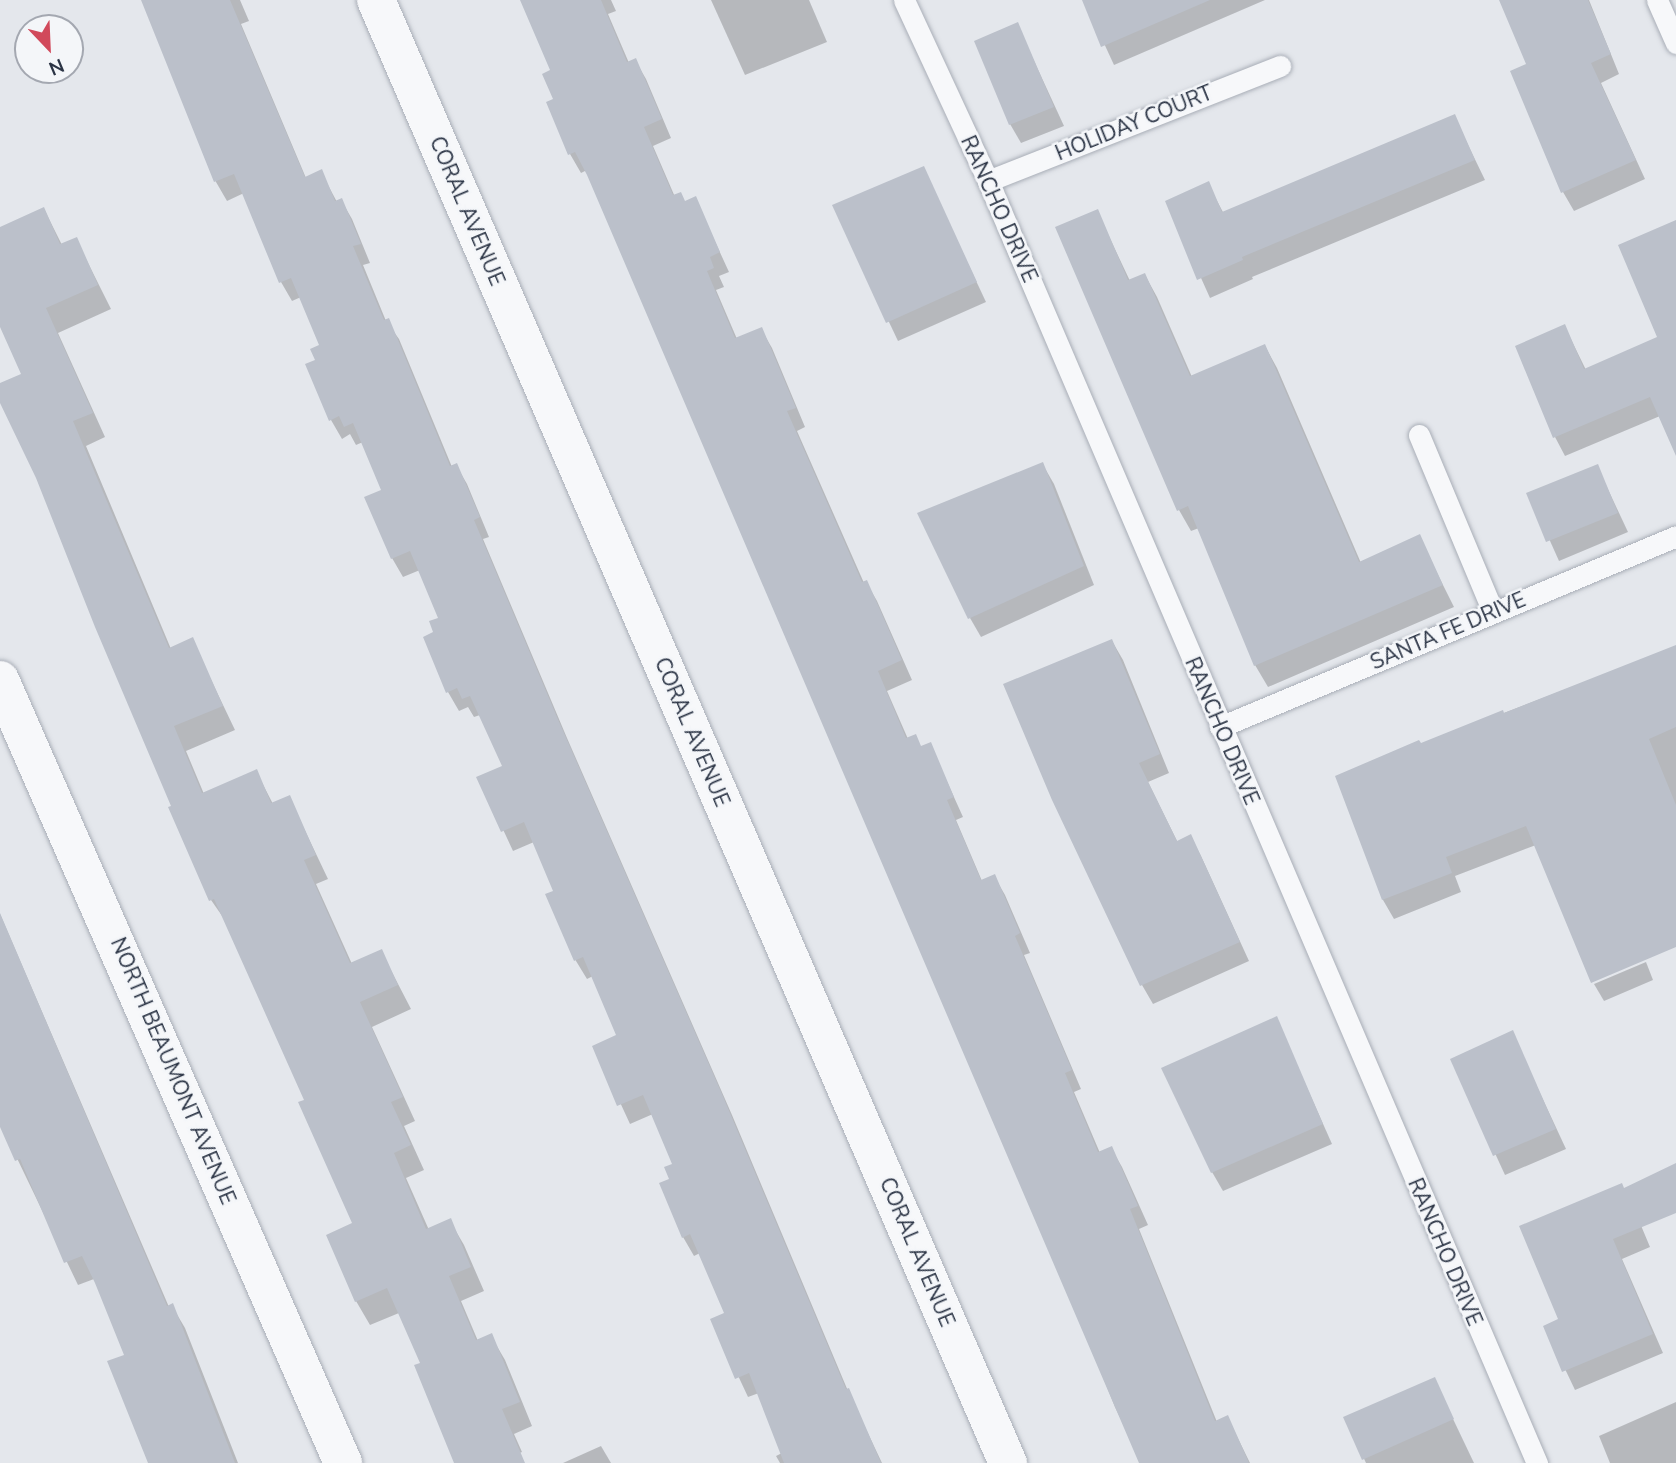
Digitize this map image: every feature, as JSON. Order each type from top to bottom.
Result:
[{"type":"street","name":"CORAL AVENUE","points":[[376,0],[1008,1463]]},
{"type":"street","name":"NORTH BEAUMONT AVENUE","points":[[0,680],[343,1463]]},
{"type":"lane","name":"RANCHO DRIVE","points":[[904,0],[988,181],[1537,1463]]},
{"type":"lane","points":[[1657,0],[1676,43]]},
{"type":"lane","name":"HOLIDAY COURT","points":[[988,181],[1280,66]]},
{"type":"lane","points":[[1419,436],[1493,611]]},
{"type":"lane","name":"SANTA FE DRIVE","points":[[1220,727],[1676,536]]},
{"type":"building","points":[[141,0],[230,0],[305,177],[322,169],[335,201],[342,198],[361,244],[353,246],[384,320],[389,318],[450,466],[457,463],[480,517],[474,520],[557,717],[722,1094],[846,1389],[849,1388],[881,1463],[784,1463],[749,1373],[735,1379],[710,1319],[724,1313],[690,1234],[682,1238],[659,1183],[669,1179],[664,1167],[672,1164],[643,1095],[617,1106],[592,1046],[616,1035],[583,957],[574,961],[545,894],[553,891],[524,822],[501,832],[476,777],[502,766],[470,696],[462,699],[457,688],[446,693],[423,637],[433,632],[429,621],[438,618],[410,551],[391,559],[364,497],[381,490],[353,423],[344,427],[339,416],[329,421],[305,364],[315,360],[310,349],[319,345],[291,278],[279,283],[234,174],[214,182]]},
{"type":"building","points":[[520,0],[601,0],[627,62],[636,58],[662,119],[644,127],[673,195],[681,192],[685,201],[696,196],[720,252],[710,257],[714,268],[707,271],[735,338],[762,327],[796,408],[787,411],[862,582],[867,580],[902,660],[878,671],[906,738],[916,734],[921,746],[931,742],[954,797],[947,800],[981,880],[995,874],[1020,933],[1015,936],[1072,1070],[1065,1073],[1098,1152],[1112,1146],[1138,1206],[1130,1209],[1215,1421],[1228,1415],[1249,1463],[1139,1463],[587,175],[575,152],[568,155],[546,102],[553,99],[542,74],[550,70]]},
{"type":"building","points":[[1082,0],[1210,0],[1101,47]]},
{"type":"building","points":[[1499,0],[1588,0],[1611,54],[1591,63],[1636,160],[1561,193],[1510,71],[1526,64]]},
{"type":"building","points":[[1018,22],[1054,107],[1009,125],[974,41]]},
{"type":"building","points":[[1455,114],[1475,160],[1242,257],[1243,260],[1197,280],[1165,201],[1209,181],[1222,212]]},
{"type":"building","points":[[924,166],[977,282],[886,323],[832,205]]},
{"type":"building","points":[[44,207],[60,244],[77,237],[98,285],[46,308],[93,413],[73,421],[169,648],[193,637],[223,706],[174,726],[202,793],[257,769],[271,803],[290,795],[316,855],[304,860],[350,963],[382,949],[398,985],[360,1002],[403,1097],[391,1102],[411,1145],[394,1153],[426,1229],[451,1218],[471,1267],[449,1276],[476,1340],[492,1333],[520,1402],[502,1409],[525,1463],[454,1463],[414,1365],[420,1363],[387,1288],[355,1302],[326,1235],[352,1223],[298,1102],[304,1100],[214,899],[209,901],[168,807],[171,806],[95,627],[36,478],[0,403],[0,383],[21,374],[0,327],[0,227]]},
{"type":"building","points":[[1098,209],[1128,280],[1145,273],[1190,376],[1265,344],[1359,562],[1420,534],[1443,585],[1254,666],[1188,506],[1177,511],[1055,227]]},
{"type":"building","points":[[1676,220],[1676,456],[1650,397],[1553,438],[1515,346],[1565,324],[1584,369],[1657,337],[1618,245]]},
{"type":"building","points":[[1043,462],[1084,566],[968,619],[917,513]]},
{"type":"building","points":[[1598,464],[1618,513],[1546,542],[1526,493]]},
{"type":"building","points":[[1112,639],[1160,754],[1139,763],[1177,841],[1191,834],[1240,942],[1140,986],[1052,800],[1003,684]]},
{"type":"building","points":[[1676,645],[1676,727],[1649,739],[1676,805],[1676,947],[1591,983],[1526,826],[1446,857],[1452,873],[1382,900],[1335,776],[1419,740],[1421,743],[1503,710],[1504,713]]},
{"type":"building","points":[[0,913],[167,1306],[173,1303],[235,1463],[148,1463],[107,1361],[124,1355],[95,1283],[82,1256],[64,1263],[20,1159],[15,1161],[0,1127]]},
{"type":"building","points":[[1277,1016],[1323,1124],[1211,1173],[1161,1068]]},
{"type":"building","points":[[1513,1030],[1556,1129],[1493,1156],[1450,1059]]},
{"type":"building","points":[[1676,1163],[1676,1213],[1613,1239],[1653,1334],[1562,1372],[1543,1326],[1558,1319],[1519,1226],[1622,1183],[1624,1188]]},
{"type":"building","points":[[1435,1377],[1454,1419],[1362,1460],[1343,1417]]}]
